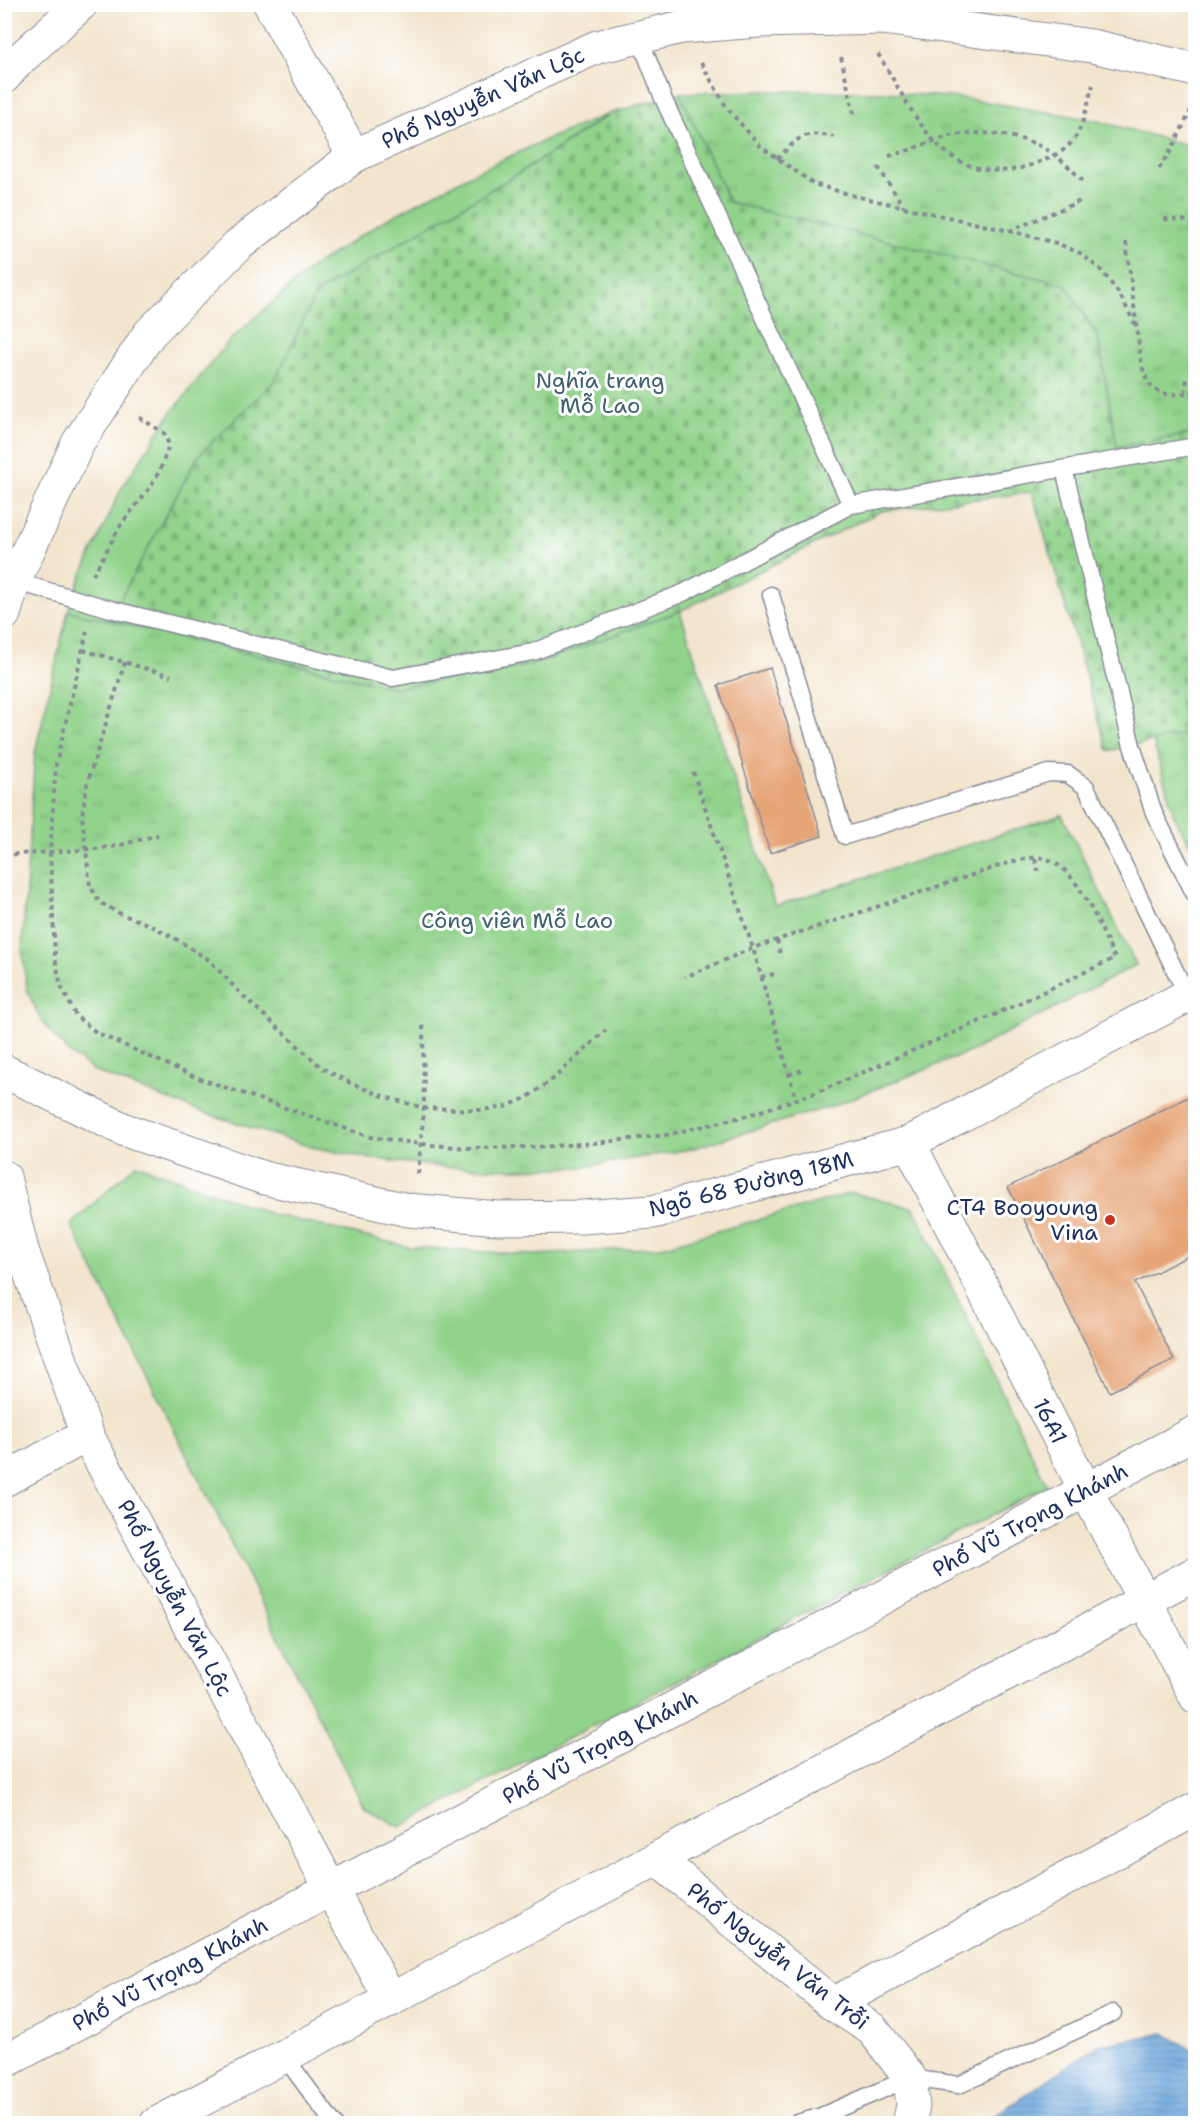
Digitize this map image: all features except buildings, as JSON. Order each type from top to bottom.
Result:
[{"type":"street","points":[[9,63],[81,4]]},
{"type":"street","points":[[270,4],[354,156]]},
{"type":"street","name":"Phố Nguyễn Văn Lộc","points":[[4,614],[9,579],[78,443],[149,334],[238,245],[354,156],[597,47],[682,27],[864,15],[1103,49],[1196,70]]},
{"type":"street","name":"Ngõ 68 Đường 18M","points":[[4,1071],[125,1130],[264,1178],[414,1211],[498,1218],[582,1217],[653,1212],[909,1143],[1191,993]]},
{"type":"street","name":"16A1","points":[[909,1143],[1086,1491],[1196,1697]]},
{"type":"street","name":"Phố Nguyễn Văn Lộc","points":[[4,1177],[22,1250],[87,1435],[391,2000]]},
{"type":"street","name":"Phố Vũ Trọng Khánh","points":[[4,2062],[1196,1432]]},
{"type":"street","points":[[4,1480],[87,1435]]},
{"type":"street","points":[[156,2124],[1196,1574]]},
{"type":"street","points":[[833,2004],[1196,1809]]},
{"type":"street","name":"Phố Nguyễn Văn Trỗi","points":[[657,1859],[833,2004],[872,2029],[910,2078]]},
{"type":"street","points":[[909,2124],[913,2106],[910,2078]]},
{"type":"lane","points":[[639,37],[663,98],[851,505]]},
{"type":"lane","points":[[9,579],[86,602],[393,678],[533,652],[683,592],[851,505],[1196,446]]},
{"type":"lane","points":[[1064,469],[1132,746],[1154,813],[1196,897]]},
{"type":"lane","points":[[771,595],[845,836],[1049,773],[1068,774],[1086,787],[1191,993]]},
{"type":"lane","points":[[794,2124],[819,2117],[910,2078],[959,2085],[1113,2013]]},
{"type":"lane","points":[[284,2056],[334,2124]]},
{"type":"path","points":[[854,114],[844,74],[864,15]]},
{"type":"path","points":[[864,15],[917,117],[935,141],[955,159],[979,169],[1000,172],[1027,167],[1055,156],[1071,144],[1082,123],[1103,49]]},
{"type":"path","points":[[682,27],[727,108],[761,147],[814,184],[904,208],[1056,243],[1080,253],[1101,270],[1120,295],[1137,328]]},
{"type":"path","points":[[1159,169],[1173,147],[1196,98]]},
{"type":"path","points":[[889,156],[913,150],[949,136],[986,133],[1017,138],[1043,148],[1085,183]]},
{"type":"path","points":[[777,159],[799,138],[808,134],[834,137]]},
{"type":"path","points":[[878,167],[904,208]]},
{"type":"path","points":[[1008,231],[1083,200]]},
{"type":"path","points":[[1164,219],[1196,220]]},
{"type":"path","points":[[1126,242],[1145,380],[1152,389],[1166,394],[1196,392]]},
{"type":"path","points":[[1185,394],[1187,379]]},
{"type":"path","points":[[107,399],[164,433],[168,445],[160,470],[149,489],[122,523],[102,557],[86,602],[83,651],[56,764],[50,853],[55,958],[61,986],[76,1016],[96,1033],[195,1077],[370,1137],[467,1148],[538,1147],[666,1135],[746,1116],[796,1100],[994,1015],[1115,958],[1076,880],[1061,865],[1042,858],[1014,861],[753,948],[685,977]]},
{"type":"path","points":[[83,651],[171,676]]},
{"type":"path","points":[[125,662],[87,784],[82,816],[90,885],[99,902],[168,934],[209,960],[242,995],[322,1068],[385,1097],[424,1108],[479,1110],[505,1107],[528,1097],[553,1079],[606,1030]]},
{"type":"path","points":[[693,772],[753,948],[796,1100]]},
{"type":"path","points":[[4,855],[117,846],[158,835]]},
{"type":"path","points":[[1035,859],[1038,871]]},
{"type":"path","points":[[777,940],[780,953]]},
{"type":"path","points":[[761,977],[774,974]]},
{"type":"path","points":[[414,1211],[424,1108],[423,1025]]},
{"type":"path","points":[[789,1075],[802,1070]]},
{"type":"green space","points":[[881,92],[963,98],[1094,120],[1195,147],[1195,433],[1117,447],[1098,337],[1066,285],[729,202],[680,93]]},
{"type":"green space","name":"Nghĩa trang Mỗ Lao","points":[[680,93],[729,202],[1066,285],[1098,337],[1117,447],[1195,433],[1195,732],[1108,751],[1032,492],[881,511],[680,611],[532,665],[394,688],[109,620],[198,456],[275,381],[316,293],[531,166],[611,113]]},
{"type":"green space","points":[[611,113],[531,166],[316,293],[275,381],[198,457],[109,620],[68,611],[121,489],[171,413],[230,340],[311,268],[380,223],[474,173]]},
{"type":"green space","name":"Công viên Mỗ Lao","points":[[68,611],[394,688],[532,665],[680,611],[775,906],[1062,815],[1136,965],[972,1051],[835,1105],[691,1149],[582,1167],[519,1169],[446,1167],[373,1159],[311,1147],[199,1111],[96,1072],[70,1054],[42,1022],[27,990],[22,949],[35,752]]},
{"type":"green space","points":[[1196,732],[1195,853],[1174,816],[1153,741]]},
{"type":"green space","points":[[136,1164],[271,1214],[409,1247],[535,1255],[661,1247],[852,1193],[914,1208],[1047,1486],[400,1827],[364,1807],[71,1225]]},
{"type":"water","points":[[1164,2033],[1195,2052],[1195,2123],[984,2123],[1099,2045]]},
{"type":"place","name":"CT4 Booyoung Vina","points":[[1110,1220]]}]
